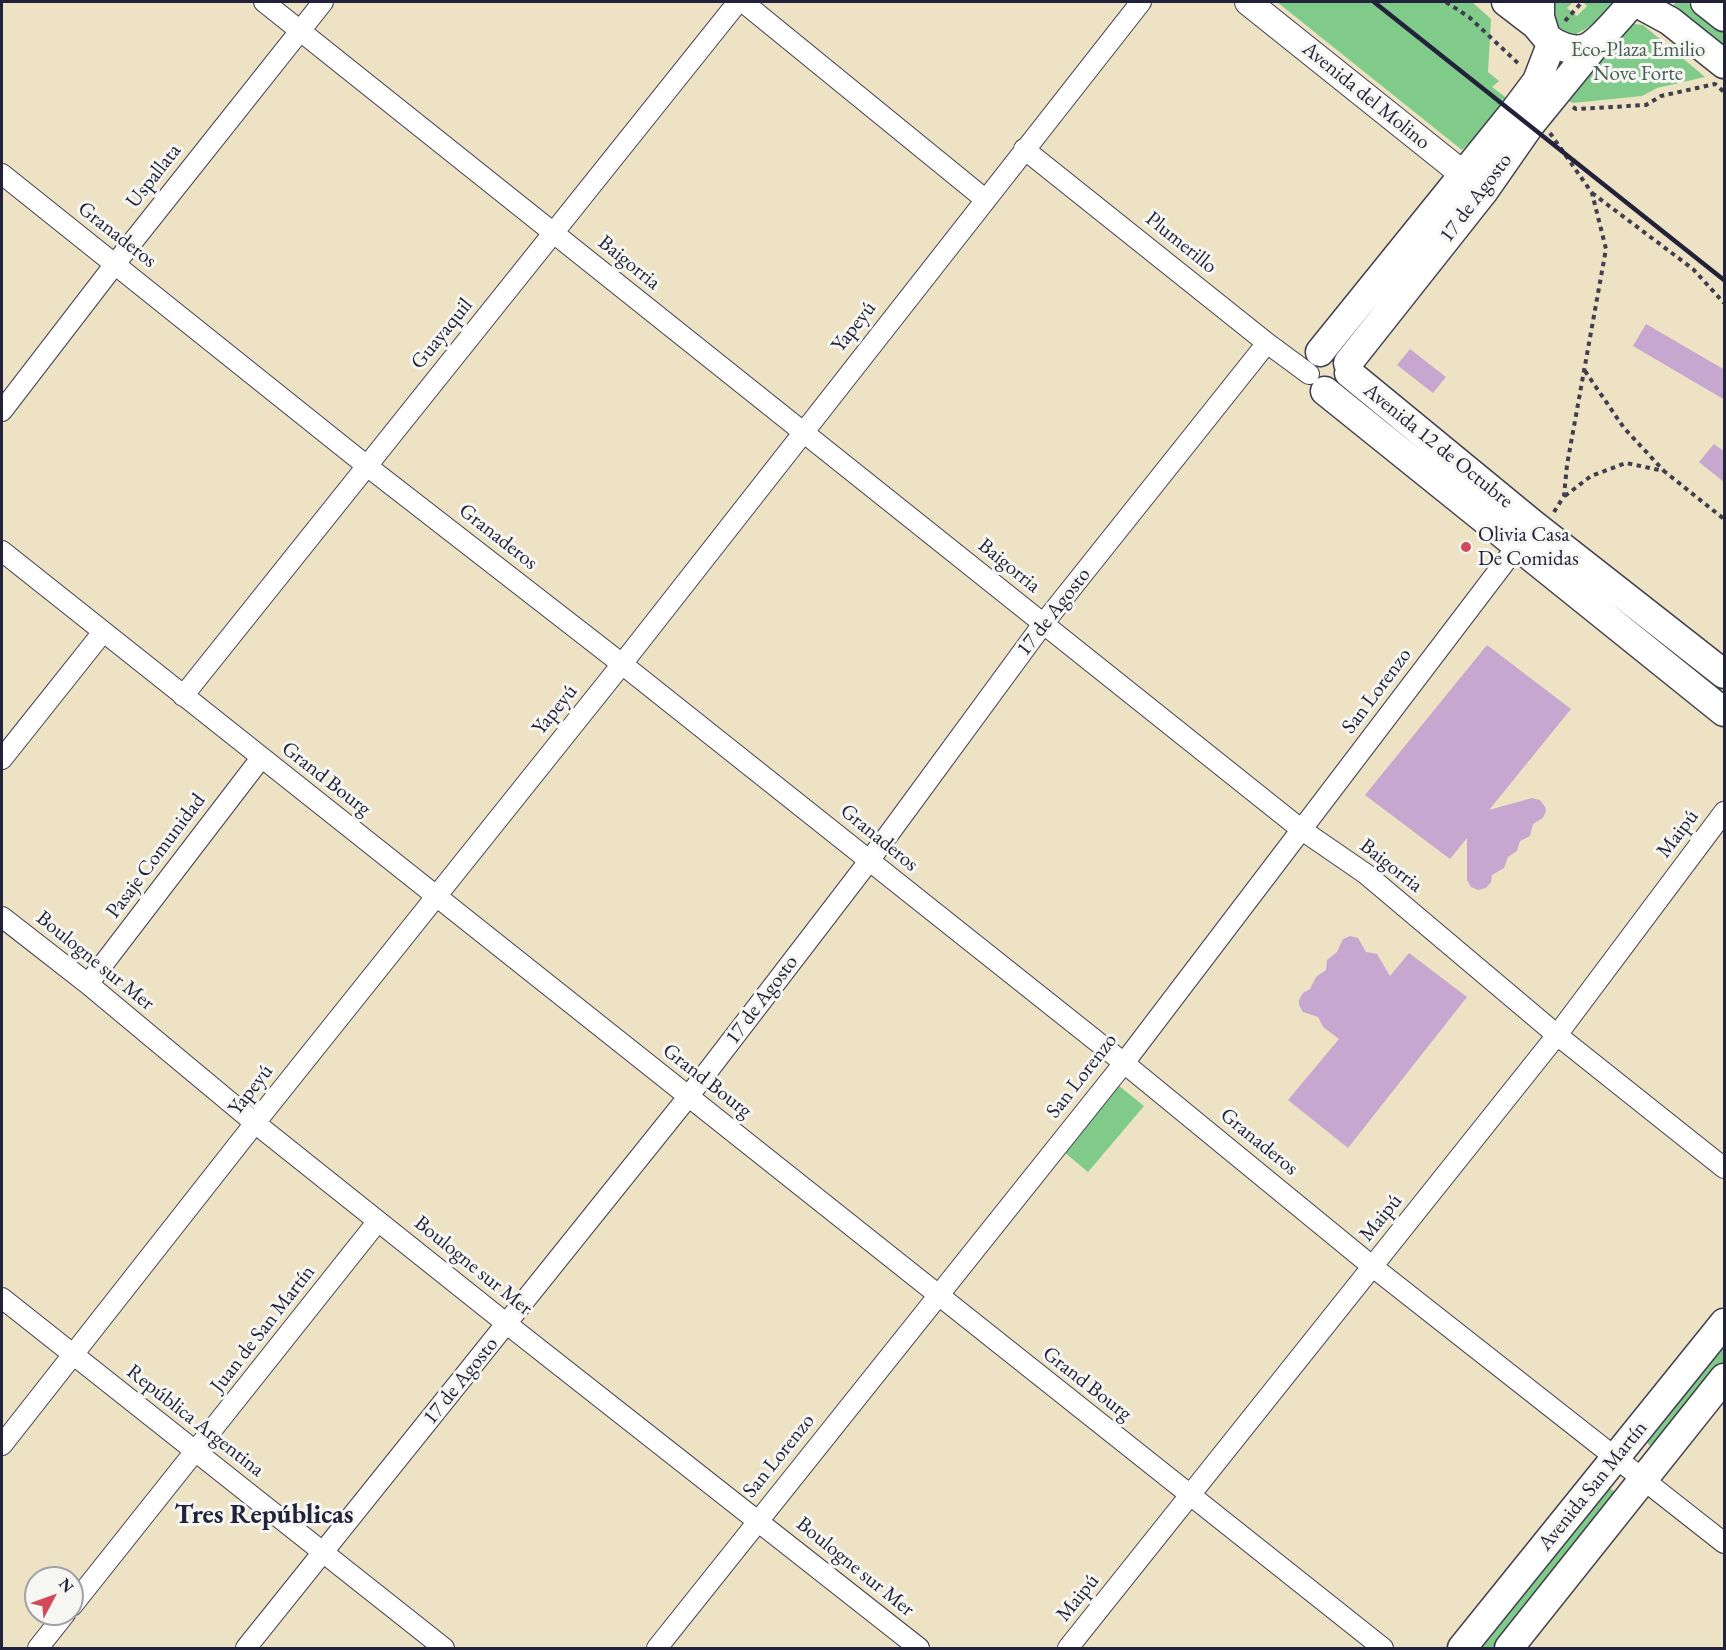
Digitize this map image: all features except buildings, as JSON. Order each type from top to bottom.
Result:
[{"type":"main road","points":[[1506,2],[1536,25],[1549,39],[1566,49],[1585,48],[1605,33],[1634,2],[1671,21],[1725,64]]},
{"type":"main road","points":[[1540,2],[1540,17],[1549,39]]},
{"type":"main road","points":[[1706,2],[1725,17]]},
{"type":"main road","name":"17 de Agosto","points":[[1318,372],[1473,182],[1537,116],[1605,33]]},
{"type":"main road","name":"17 de Agosto","points":[[1348,368],[1473,182],[1513,113],[1537,81],[1549,39]]},
{"type":"main road","name":"Avenida 12 de Octubre","points":[[1725,674],[1531,533],[1318,372],[1329,350],[1342,354],[1348,368],[1531,533],[1725,712]]},
{"type":"main road","name":"Avenida San Martín","points":[[1462,1648],[1725,1323]]},
{"type":"main road","name":"Avenida San Martín","points":[[1509,1648],[1725,1378]]},
{"type":"street","name":"Baigorria","points":[[264,2],[1302,830],[1366,873],[1557,1035],[1725,1168]]},
{"type":"street","name":"Uspallata","points":[[2,411],[115,264],[323,2]]},
{"type":"street","name":"Guayaquil","points":[[183,696],[738,2]]},
{"type":"street","points":[[743,2],[986,200]]},
{"type":"street","name":"Yapeyú","points":[[2,1445],[435,896],[622,664],[1024,149],[1142,2]]},
{"type":"street","name":"Avenida del Molino","points":[[1248,2],[1473,182]]},
{"type":"street","name":"Plumerillo","points":[[1024,149],[1268,343],[1318,372]]},
{"type":"street","name":"Granaderos","points":[[2,174],[367,466],[622,664],[1124,1063],[1373,1267],[1725,1543]]},
{"type":"street","name":"17 de Agosto","points":[[246,1648],[688,1097],[869,861],[1043,624],[1268,343]]},
{"type":"street","name":"San Lorenzo","points":[[657,1648],[1124,1063],[1531,533]]},
{"type":"street","name":"Grand Bourg","points":[[2,551],[1383,1648]]},
{"type":"street","points":[[2,759],[103,632]]},
{"type":"street","name":"Pasaje Comunidad","points":[[88,984],[261,758]]},
{"type":"street","name":"Maipú","points":[[1068,1648],[1557,1035],[1725,812]]},
{"type":"street","name":"Boulogne sur Mer","points":[[2,917],[507,1324],[919,1648]]},
{"type":"street","name":"Juan de San Martín","points":[[84,1591],[378,1221]]},
{"type":"street","name":"República Argentina","points":[[2,1298],[444,1648]]},
{"type":"street","points":[[38,1648],[55,1626]]},
{"type":"path","points":[[1537,116],[1593,193],[1693,269],[1725,303]]},
{"type":"path","points":[[1564,496],[1567,465],[1606,249],[1593,193]]},
{"type":"path","points":[[1585,370],[1624,428],[1664,471],[1725,519]]},
{"type":"path","points":[[1531,533],[1564,496],[1591,476],[1626,463],[1664,471]]},
{"type":"green space","points":[[1277,2],[1472,2],[1491,19],[1488,72],[1499,81],[1492,87],[1512,102],[1462,150]]},
{"type":"green space","points":[[1553,2],[1573,2],[1567,8],[1577,16],[1587,6],[1583,2],[1616,2],[1590,26],[1571,36],[1553,28]]},
{"type":"green space","points":[[1676,2],[1687,2],[1724,32],[1724,48],[1673,6]]},
{"type":"green space","name":"Eco-Plaza Emilio Nove Forte","points":[[1634,24],[1643,25],[1705,77],[1657,88],[1642,96],[1573,103],[1565,99],[1627,27]]},
{"type":"green space","points":[[1113,1081],[1144,1106],[1088,1172],[1058,1147]]},
{"type":"green space","points":[[1724,1340],[1724,1361],[1658,1444],[1649,1445],[1647,1438]]},
{"type":"green space","points":[[1607,1489],[1614,1491],[1615,1497],[1495,1648],[1478,1648]]},
{"type":"railway","points":[[1374,2],[1724,280]]},
{"type":"place","name":"Olivia Casa De Comidas","points":[[1466,547]]},
{"type":"district","name":"Tres Repúblicas","points":[[264,1516]]}]
